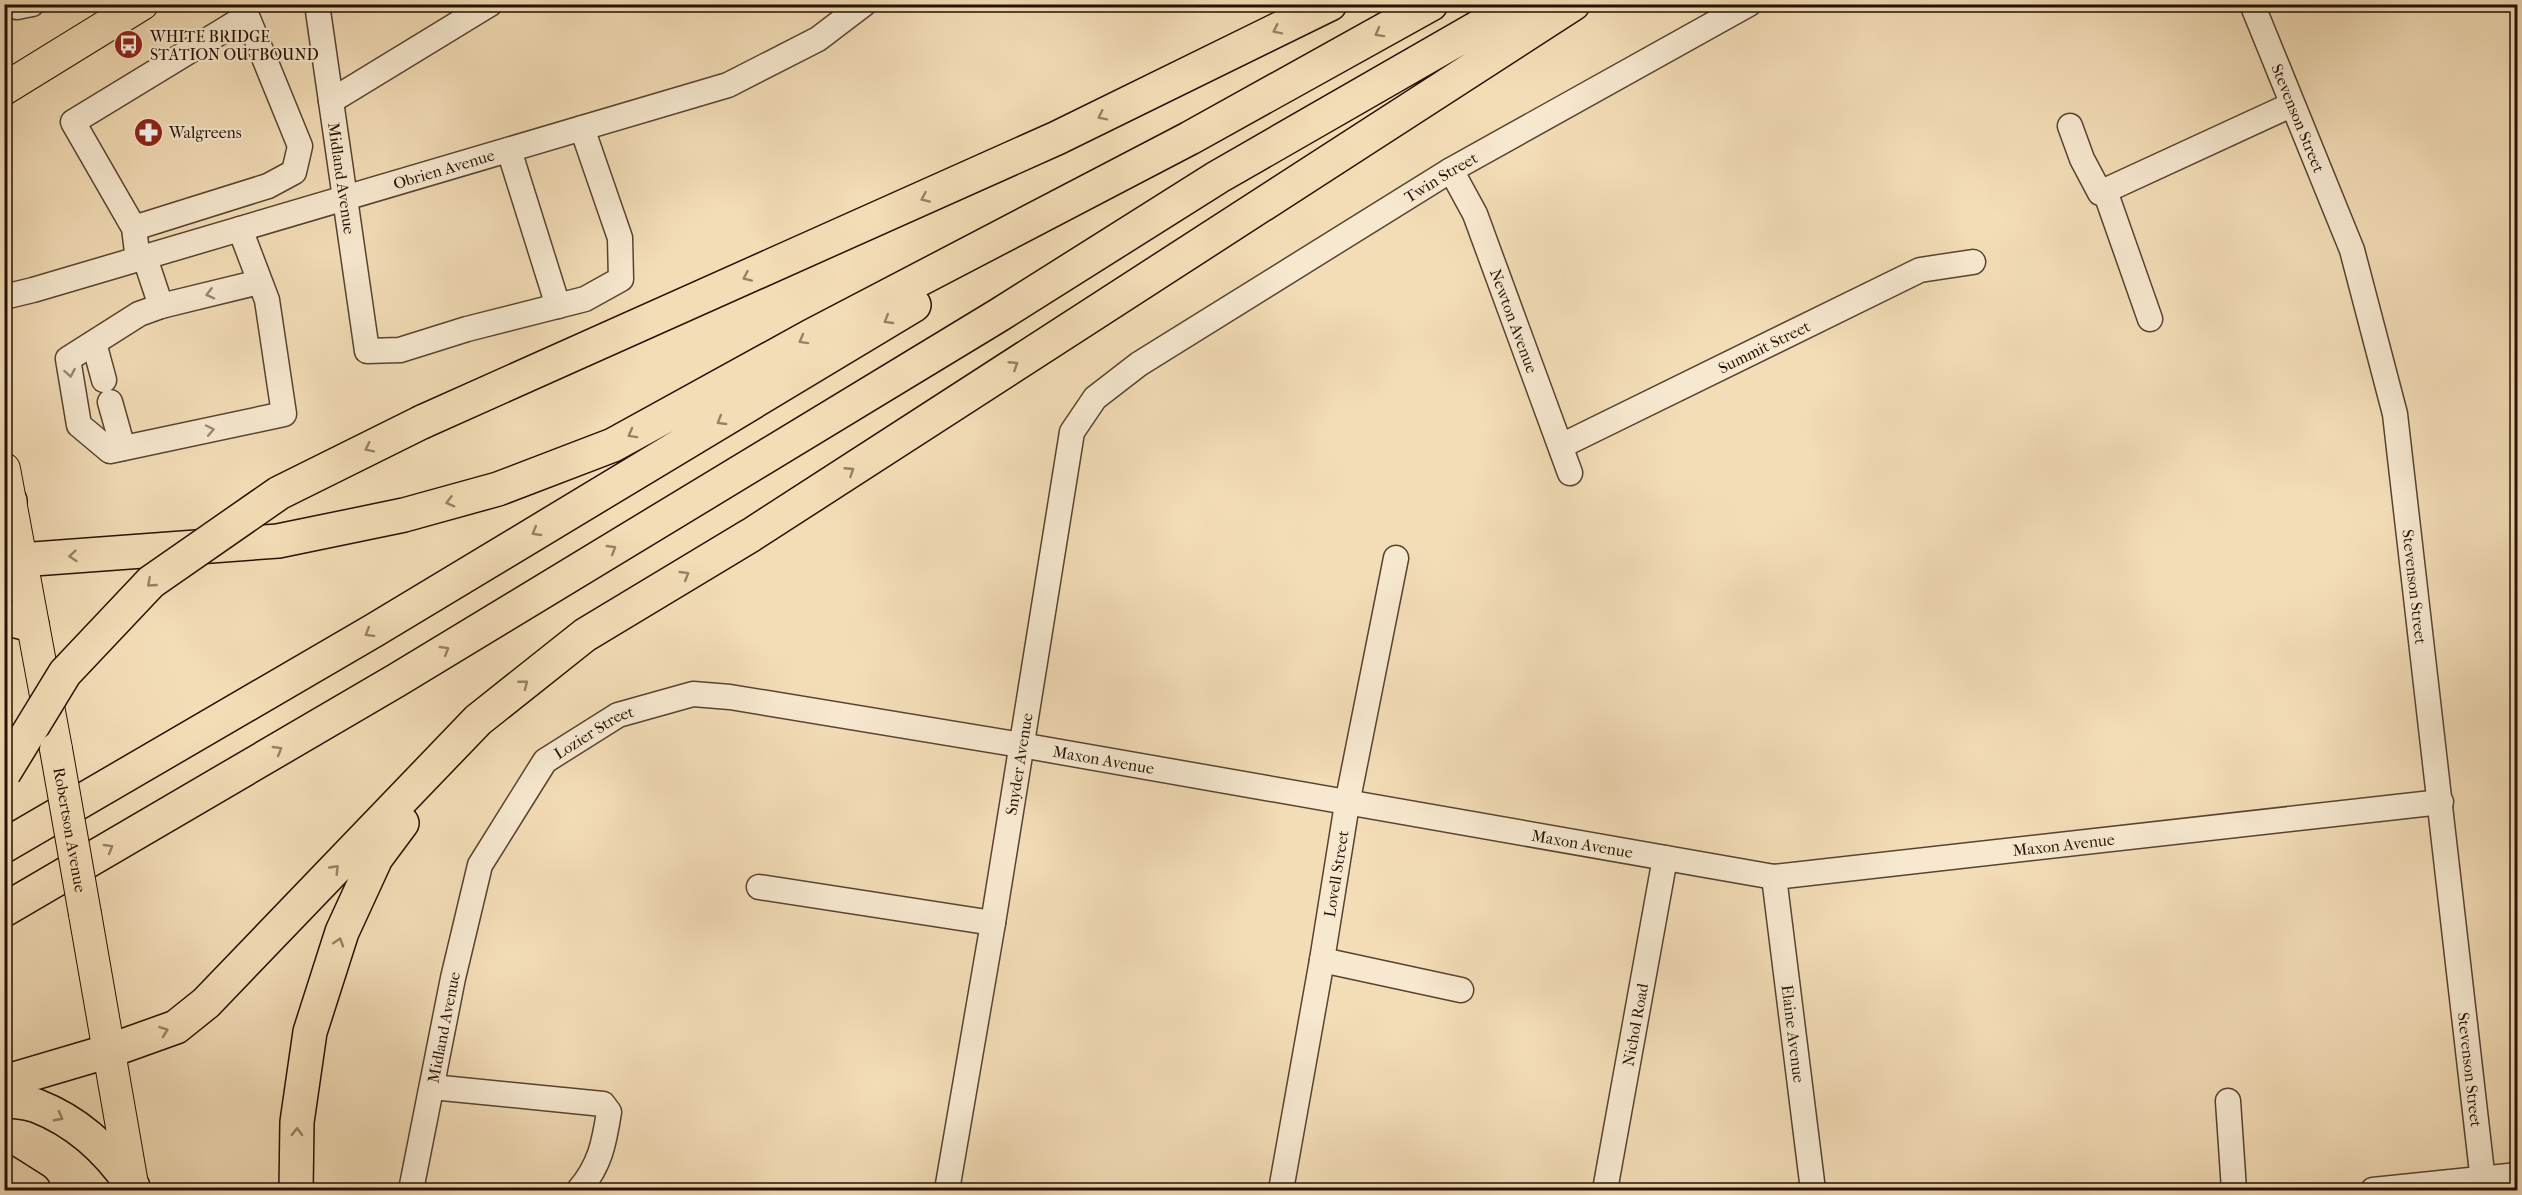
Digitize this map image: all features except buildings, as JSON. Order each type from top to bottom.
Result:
[{"type":"highway","points":[[4,773],[65,673],[151,582],[279,493],[422,422],[1057,138],[1330,4]]},
{"type":"highway","points":[[20,560],[278,540],[404,514],[498,489],[613,445],[811,336],[1190,138],[1431,4]]},
{"type":"highway","points":[[4,910],[407,674],[999,315],[1218,177],[1519,4]]},
{"type":"highway","points":[[4,1082],[109,1051],[176,1027],[206,1003],[478,720],[585,635],[751,535],[1573,4]]},
{"type":"highway","points":[[4,846],[384,624],[1190,138]]},
{"type":"highway","points":[[296,1191],[297,1122],[310,1032],[342,932],[376,858],[478,720]]},
{"type":"highway","points":[[4,1100],[36,1105],[80,1128],[116,1162],[133,1189]]},
{"type":"highway","points":[[4,1170],[34,1191]]},
{"type":"main road","points":[[4,89],[142,4]]},
{"type":"main road","name":"Robertson Avenue","points":[[4,469],[7,507],[20,560],[18,622],[56,748],[133,1189]]},
{"type":"street","points":[[9,4],[17,7],[32,4]]},
{"type":"street","name":"Midland Avenue","points":[[317,4],[367,351],[400,350],[558,306]]},
{"type":"street","points":[[332,101],[490,4]]},
{"type":"street","name":"Obrien Avenue","points":[[4,297],[141,259],[728,85],[818,39],[832,15],[864,4]]},
{"type":"street","name":"Twin Street","points":[[1139,364],[1451,170],[1749,4]]},
{"type":"street","name":"Stevenson Street","points":[[2252,4],[2352,250],[2395,414],[2483,1185]]},
{"type":"street","points":[[134,228],[268,186],[294,172],[300,146],[245,10],[74,122],[134,228],[141,259],[161,306]]},
{"type":"street","points":[[2070,126],[2082,159],[2100,193],[2292,105]]},
{"type":"street","points":[[509,150],[558,306],[585,299],[621,279],[620,238],[582,128]]},
{"type":"street","points":[[300,146],[337,139]]},
{"type":"street","name":"Newton Avenue","points":[[1451,170],[1475,214],[1570,473]]},
{"type":"street","points":[[2105,191],[2150,320]]},
{"type":"street","points":[[240,229],[267,300],[284,414],[110,451],[80,425],[68,359],[139,314],[161,306],[259,282]]},
{"type":"street","name":"Summit Street","points":[[1561,446],[1920,270],[1973,262]]},
{"type":"street","points":[[94,343],[123,448]]},
{"type":"street","name":"Snyder Avenue","points":[[947,1191],[993,923],[1072,432],[1095,398],[1139,364]]},
{"type":"street","name":"Lovell Street","points":[[1281,1191],[1347,804],[1396,558]]},
{"type":"street","name":"Lozier Street","points":[[480,865],[545,761],[618,715],[693,694],[730,697]]},
{"type":"street","name":"Maxon Avenue","points":[[730,697],[1021,745],[1347,804],[1774,877],[2441,802]]},
{"type":"street","name":"Nichol Road","points":[[1605,1191],[1665,858]]},
{"type":"street","name":"Midland Avenue","points":[[411,1191],[453,978],[480,865]]},
{"type":"street","name":"Elaine Avenue","points":[[1774,877],[1813,1191]]},
{"type":"street","points":[[759,887],[993,923]]},
{"type":"street","points":[[1322,960],[1461,990]]},
{"type":"street","points":[[432,1087],[603,1104],[609,1112],[605,1142],[597,1166],[579,1191]]},
{"type":"street","points":[[2228,1101],[2234,1191]]},
{"type":"street","points":[[2373,1191],[2483,1185],[2517,1175]]},
{"type":"place","name":"WHITE BRIDGE STATION OUTBOUND","points":[[129,45]]},
{"type":"place","name":"Walgreens","points":[[148,132]]}]
